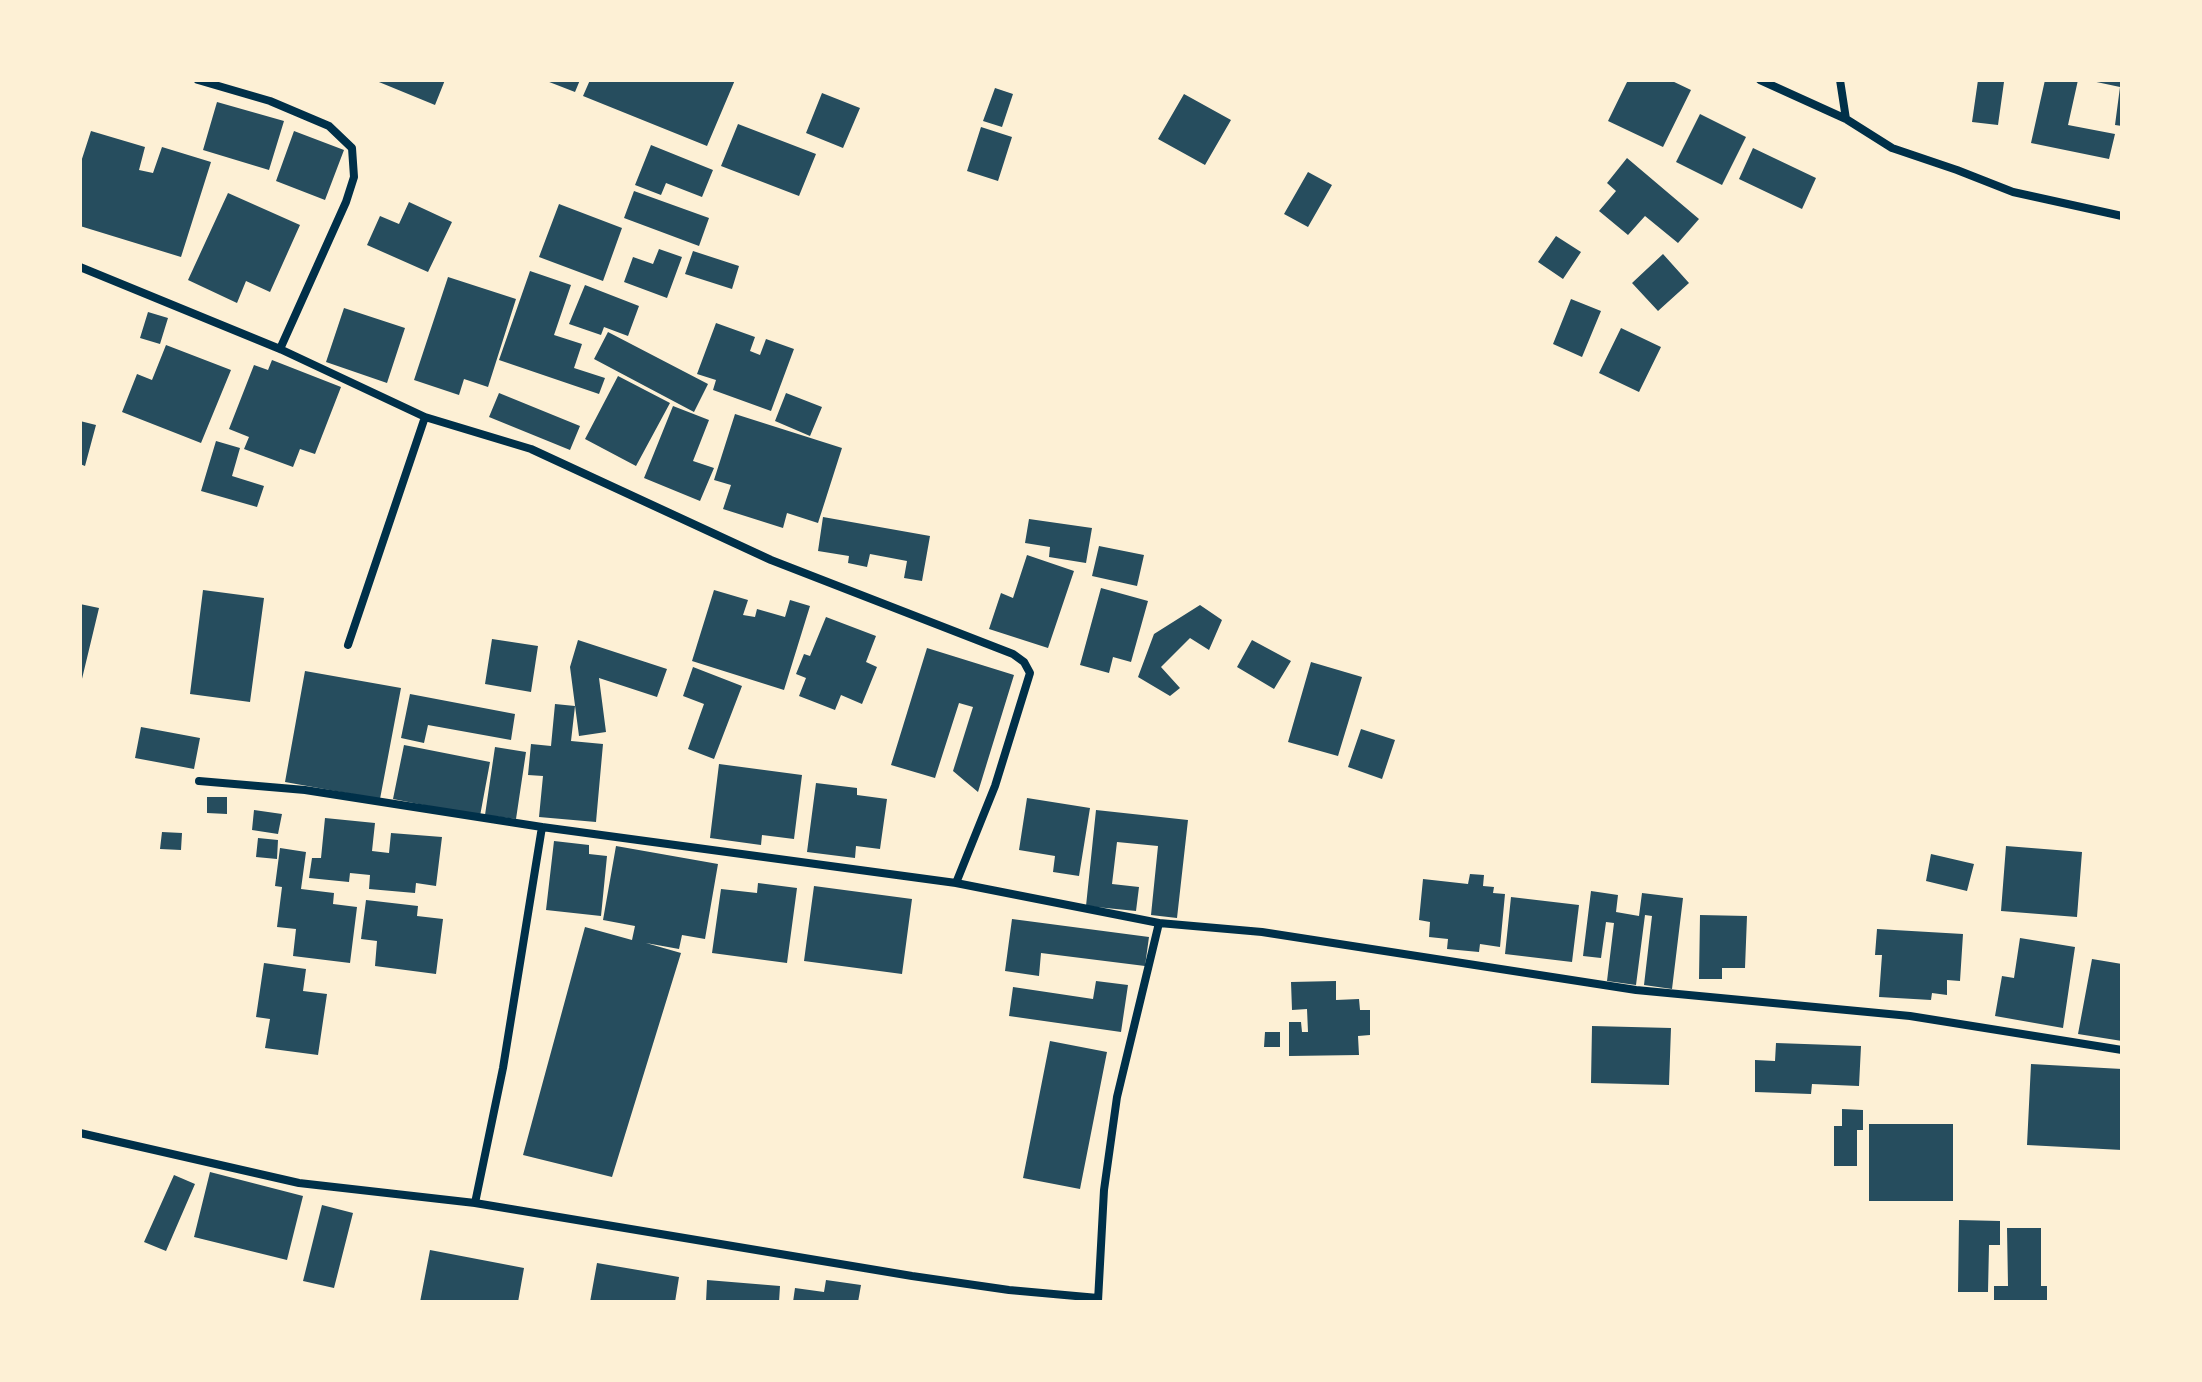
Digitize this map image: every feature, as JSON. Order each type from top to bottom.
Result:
[{"type":"street","points":[[198,80],[270,101],[329,126],[352,148],[354,177],[346,202],[280,349]]},
{"type":"street","points":[[1760,80],[1846,119],[1892,148],[2013,192],[2122,216]]},
{"type":"street","points":[[1840,80],[1846,119]]},
{"type":"street","points":[[80,267],[280,349],[425,417],[531,449],[771,560],[1013,654],[1024,662],[1030,673],[995,786],[956,883]]},
{"type":"street","points":[[348,645],[425,417]]},
{"type":"street","points":[[199,781],[305,790],[542,827],[956,883],[1159,923],[1262,932],[1636,990],[1910,1016],[2122,1050]]},
{"type":"street","points":[[475,1203],[503,1068],[542,827]]},
{"type":"street","points":[[80,1133],[299,1183],[475,1203],[925,1278],[1098,1300],[1104,1190],[1117,1097],[1159,923]]},
{"type":"building","points":[[374,80],[445,80],[435,105]]},
{"type":"building","points":[[544,80],[580,80],[575,92]]},
{"type":"building","points":[[590,80],[735,80],[707,146],[583,96]]},
{"type":"building","points":[[1628,80],[1670,80],[1691,90],[1663,147],[1608,121]]},
{"type":"building","points":[[1978,80],[2004,82],[1998,125],[1972,122]]},
{"type":"building","points":[[2045,80],[2078,80],[2068,125],[2115,134],[2109,159],[2031,143]]},
{"type":"building","points":[[2087,80],[2122,80],[2122,126],[2115,125],[2120,87]]},
{"type":"building","points":[[995,88],[1013,94],[1002,127],[983,121]]},
{"type":"building","points":[[822,93],[860,108],[843,148],[806,133]]},
{"type":"building","points":[[1184,94],[1231,120],[1205,165],[1158,139]]},
{"type":"building","points":[[217,102],[284,121],[269,170],[203,150]]},
{"type":"building","points":[[1700,114],[1746,137],[1722,185],[1676,162]]},
{"type":"building","points":[[738,124],[816,154],[799,196],[721,166]]},
{"type":"building","points":[[981,127],[1012,137],[998,181],[967,171]]},
{"type":"building","points":[[91,131],[145,147],[139,170],[153,173],[162,147],[211,162],[181,257],[80,226],[80,165]]},
{"type":"building","points":[[294,131],[344,150],[325,200],[276,181]]},
{"type":"building","points":[[651,145],[713,170],[702,197],[666,183],[661,195],[635,185]]},
{"type":"building","points":[[1753,148],[1816,178],[1802,209],[1739,179]]},
{"type":"building","points":[[1627,158],[1699,219],[1678,243],[1645,216],[1628,235],[1599,211],[1616,191],[1607,183]]},
{"type":"building","points":[[1308,172],[1332,185],[1308,227],[1284,214]]},
{"type":"building","points":[[634,191],[709,218],[699,246],[624,218]]},
{"type":"building","points":[[228,193],[300,225],[270,292],[246,281],[237,303],[188,280]]},
{"type":"building","points":[[409,202],[452,222],[428,272],[367,245],[380,216],[399,224]]},
{"type":"building","points":[[559,204],[622,228],[603,281],[539,257]]},
{"type":"building","points":[[1556,236],[1581,252],[1563,279],[1538,262]]},
{"type":"building","points":[[659,249],[682,257],[667,298],[624,282],[633,257],[653,264]]},
{"type":"building","points":[[693,251],[739,266],[732,289],[685,274]]},
{"type":"building","points":[[1663,254],[1689,283],[1658,311],[1632,283]]},
{"type":"building","points":[[530,271],[571,285],[554,335],[582,344],[574,368],[605,378],[599,394],[499,360]]},
{"type":"building","points":[[448,277],[516,299],[488,387],[464,379],[459,395],[414,380]]},
{"type":"building","points":[[585,285],[639,306],[628,336],[604,327],[601,335],[569,324]]},
{"type":"building","points":[[1571,299],[1601,311],[1582,357],[1553,344]]},
{"type":"building","points":[[344,308],[405,328],[387,383],[326,362]]},
{"type":"building","points":[[148,312],[168,318],[160,344],[140,338]]},
{"type":"building","points":[[716,323],[755,337],[750,351],[760,355],[766,339],[794,349],[771,411],[713,390],[716,380],[697,374]]},
{"type":"building","points":[[1621,328],[1661,347],[1639,392],[1599,373]]},
{"type":"building","points":[[608,332],[708,384],[694,412],[594,359]]},
{"type":"building","points":[[166,345],[231,370],[201,443],[122,412],[137,374],[152,380]]},
{"type":"building","points":[[272,360],[341,387],[315,454],[300,449],[293,467],[244,449],[249,437],[229,429],[254,365],[268,370]]},
{"type":"building","points":[[618,376],[670,403],[636,466],[585,439]]},
{"type":"building","points":[[499,393],[580,426],[570,450],[489,417]]},
{"type":"building","points":[[786,393],[822,407],[810,436],[775,421]]},
{"type":"building","points":[[673,406],[709,420],[693,461],[714,468],[700,501],[644,478]]},
{"type":"building","points":[[735,414],[842,448],[818,523],[787,513],[783,528],[723,509],[731,485],[714,480]]},
{"type":"building","points":[[80,421],[96,425],[85,466],[80,464]]},
{"type":"building","points":[[216,441],[240,448],[232,476],[264,486],[257,507],[201,491]]},
{"type":"building","points":[[823,517],[930,536],[922,581],[904,578],[907,561],[870,554],[867,567],[848,563],[849,556],[818,551]]},
{"type":"building","points":[[1029,519],[1092,528],[1086,563],[1049,557],[1050,547],[1025,543]]},
{"type":"building","points":[[1099,546],[1144,555],[1137,586],[1092,576]]},
{"type":"building","points":[[1027,555],[1074,571],[1048,648],[989,629],[1001,593],[1013,598]]},
{"type":"building","points":[[1101,588],[1148,601],[1131,662],[1113,657],[1109,673],[1080,665]]},
{"type":"building","points":[[203,590],[264,598],[250,702],[190,694]]},
{"type":"building","points":[[714,590],[748,600],[743,615],[755,617],[757,609],[785,617],[790,600],[810,606],[784,690],[692,661]]},
{"type":"building","points":[[80,604],[99,608],[81,683],[80,682]]},
{"type":"building","points":[[1200,605],[1222,620],[1209,650],[1190,638],[1161,667],[1180,688],[1170,696],[1138,677],[1154,634]]},
{"type":"building","points":[[826,617],[876,636],[866,662],[877,667],[862,704],[841,695],[835,710],[799,696],[806,678],[796,674],[804,654],[810,656]]},
{"type":"building","points":[[492,639],[538,646],[531,692],[485,684]]},
{"type":"building","points":[[578,640],[667,669],[657,697],[599,678],[606,732],[579,736],[570,667]]},
{"type":"building","points":[[1252,640],[1291,661],[1274,689],[1237,667]]},
{"type":"building","points":[[927,648],[1014,675],[978,792],[953,771],[973,707],[959,703],[935,778],[891,765]]},
{"type":"building","points":[[1311,662],[1362,677],[1338,756],[1288,742]]},
{"type":"building","points":[[693,667],[742,686],[714,759],[688,749],[704,704],[683,696]]},
{"type":"building","points":[[305,671],[401,688],[380,799],[285,782]]},
{"type":"building","points":[[410,694],[515,714],[511,740],[428,725],[424,743],[401,738]]},
{"type":"building","points":[[555,704],[575,706],[571,741],[603,744],[596,822],[539,817],[543,776],[528,775],[531,744],[551,746]]},
{"type":"building","points":[[141,727],[200,738],[194,769],[135,758]]},
{"type":"building","points":[[1361,729],[1395,740],[1382,779],[1348,767]]},
{"type":"building","points":[[404,745],[490,762],[480,816],[393,799]]},
{"type":"building","points":[[495,747],[526,752],[516,819],[485,815]]},
{"type":"building","points":[[719,764],[802,775],[794,839],[762,835],[761,845],[710,838]]},
{"type":"building","points":[[816,783],[857,788],[857,795],[887,799],[880,849],[856,846],[855,858],[807,852]]},
{"type":"building","points":[[207,797],[227,797],[227,814],[207,813]]},
{"type":"building","points":[[1027,798],[1090,808],[1079,876],[1053,872],[1055,856],[1019,850]]},
{"type":"building","points":[[254,810],[282,814],[278,834],[252,830]]},
{"type":"building","points":[[1096,810],[1188,820],[1177,918],[1151,915],[1158,846],[1117,842],[1112,884],[1139,887],[1136,911],[1086,906]]},
{"type":"building","points":[[325,818],[375,823],[372,851],[389,853],[391,833],[442,837],[436,886],[416,883],[415,893],[369,889],[370,875],[350,873],[349,882],[309,878],[312,858],[321,858]]},
{"type":"building","points":[[162,832],[182,833],[181,850],[160,849]]},
{"type":"building","points":[[258,838],[278,840],[277,859],[256,857]]},
{"type":"building","points":[[554,841],[589,845],[589,854],[607,856],[601,916],[546,910]]},
{"type":"building","points":[[616,846],[718,864],[705,939],[682,935],[679,949],[646,943],[681,953],[612,1177],[523,1155],[585,927],[632,940],[635,926],[603,920]]},
{"type":"building","points":[[2006,846],[2082,852],[2077,917],[2001,911]]},
{"type":"building","points":[[280,848],[306,852],[301,889],[334,893],[333,904],[357,907],[350,963],[293,956],[296,929],[277,927],[282,887],[275,886]]},
{"type":"building","points":[[1931,854],[1974,864],[1967,891],[1926,881]]},
{"type":"building","points":[[1470,874],[1484,875],[1483,886],[1494,887],[1493,893],[1505,894],[1500,947],[1480,944],[1479,952],[1447,949],[1448,939],[1429,937],[1430,922],[1419,920],[1423,879],[1468,884]]},
{"type":"building","points":[[758,883],[797,888],[787,963],[712,953],[721,889],[757,893]]},
{"type":"building","points":[[814,886],[912,899],[902,974],[804,961]]},
{"type":"building","points":[[1591,891],[1618,895],[1616,912],[1639,916],[1642,893],[1683,898],[1672,989],[1644,985],[1652,916],[1645,915],[1636,985],[1607,981],[1614,923],[1606,922],[1601,958],[1583,956]]},
{"type":"building","points":[[1511,897],[1579,905],[1572,962],[1505,954]]},
{"type":"building","points":[[366,900],[418,906],[417,916],[443,919],[436,974],[375,966],[377,941],[361,939]]},
{"type":"building","points":[[1700,915],[1747,916],[1745,968],[1722,968],[1722,979],[1699,979]]},
{"type":"building","points":[[1012,919],[1149,937],[1145,966],[1041,953],[1039,976],[1005,971]]},
{"type":"building","points":[[1877,929],[1963,934],[1960,981],[1947,980],[1947,995],[1932,993],[1931,1000],[1879,997],[1882,955],[1875,955]]},
{"type":"building","points":[[2020,938],[2075,947],[2063,1028],[1995,1016],[2002,976],[2014,978]]},
{"type":"building","points":[[2092,959],[2122,964],[2122,1041],[2078,1034]]},
{"type":"building","points":[[264,963],[306,969],[303,991],[327,994],[318,1055],[265,1048],[270,1019],[256,1017]]},
{"type":"building","points":[[1096,981],[1128,985],[1121,1032],[1009,1016],[1013,987],[1093,999]]},
{"type":"building","points":[[1336,981],[1336,1000],[1359,999],[1360,1010],[1370,1010],[1370,1035],[1358,1036],[1359,1055],[1289,1056],[1289,1022],[1301,1022],[1302,1032],[1308,1032],[1307,1009],[1292,1010],[1291,982]]},
{"type":"building","points":[[1592,1026],[1671,1028],[1669,1085],[1591,1083]]},
{"type":"building","points":[[1265,1032],[1280,1032],[1280,1047],[1264,1047]]},
{"type":"building","points":[[1050,1041],[1107,1052],[1080,1189],[1023,1178]]},
{"type":"building","points":[[1776,1043],[1861,1046],[1859,1086],[1812,1084],[1811,1094],[1755,1092],[1755,1060],[1775,1061]]},
{"type":"building","points":[[2031,1064],[2122,1069],[2122,1150],[2027,1145]]},
{"type":"building","points":[[1842,1109],[1863,1110],[1863,1130],[1857,1130],[1857,1166],[1834,1166],[1834,1126],[1842,1126]]},
{"type":"building","points":[[1869,1124],[1953,1124],[1953,1201],[1869,1201]]},
{"type":"building","points":[[210,1172],[303,1196],[287,1260],[194,1237]]},
{"type":"building","points":[[174,1175],[195,1184],[166,1251],[144,1242]]},
{"type":"building","points":[[322,1205],[353,1213],[334,1288],[303,1281]]},
{"type":"building","points":[[1959,1220],[2000,1221],[2000,1245],[1989,1245],[1988,1292],[1958,1292]]},
{"type":"building","points":[[2007,1228],[2041,1228],[2041,1286],[2047,1286],[2047,1302],[1994,1302],[1994,1286],[2008,1286]]},
{"type":"building","points":[[430,1250],[524,1268],[518,1302],[420,1302]]},
{"type":"building","points":[[597,1263],[679,1277],[675,1302],[590,1302]]},
{"type":"building","points":[[707,1280],[780,1286],[779,1302],[706,1302]]},
{"type":"building","points":[[826,1280],[861,1285],[858,1302],[793,1302],[795,1288],[824,1292]]}]
